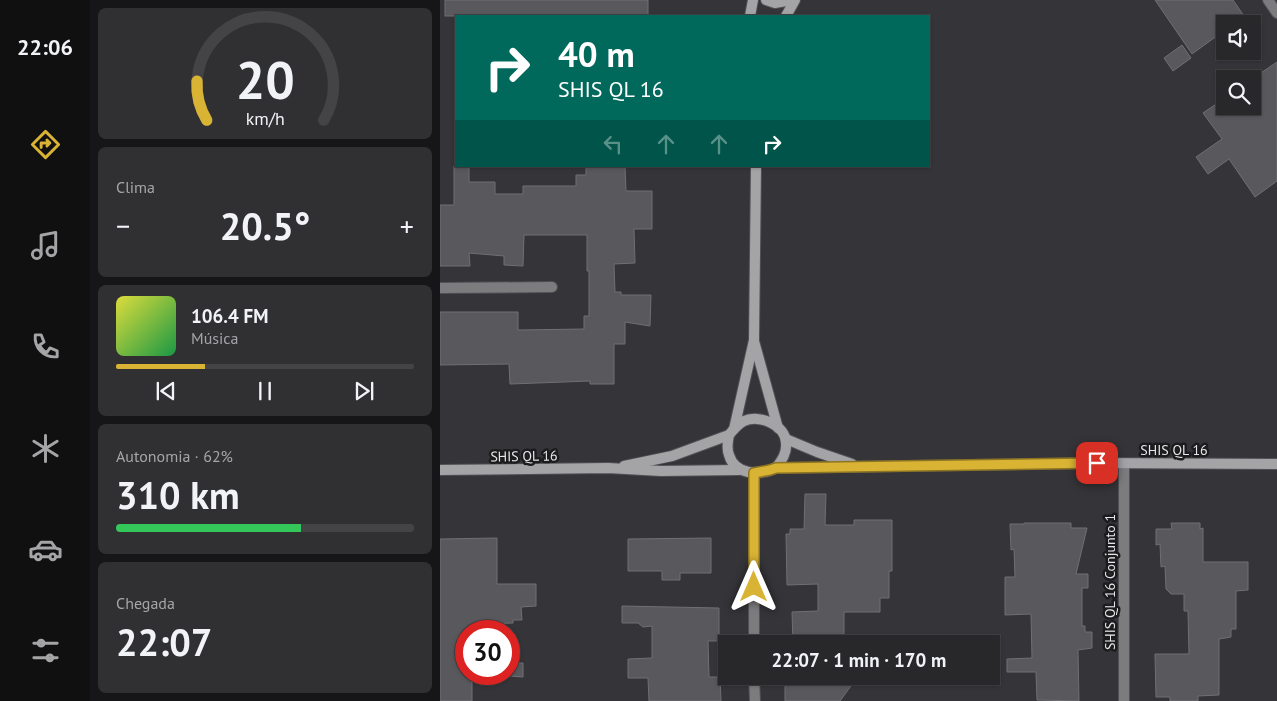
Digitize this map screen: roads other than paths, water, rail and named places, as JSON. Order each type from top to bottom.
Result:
[{"type":"street","points":[[750,15],[754,0]]},
{"type":"street","points":[[766,0],[774,3],[794,0]]},
{"type":"street","points":[[786,15],[794,0]]},
{"type":"street","points":[[1268,0],[1277,13]]},
{"type":"street","points":[[732,432],[744,422],[752,419],[766,420],[778,428],[786,439],[783,458],[776,468],[754,473],[739,470],[728,454],[732,432],[754,340],[756,167]]},
{"type":"street","points":[[440,288],[552,287]]},
{"type":"street","points":[[754,340],[778,428]]},
{"type":"street","name":"SHIS QL 16","points":[[608,468],[672,456],[732,432]]},
{"type":"street","name":"SHIS QL 16","points":[[786,439],[860,467]]},
{"type":"street","name":"SHIS QL 16 Conjunto 1","points":[[1124,464],[1124,701]]},
{"type":"street","name":"SHIS QL 16","points":[[776,468],[1277,464]]},
{"type":"street","name":"SHIS QL 16","points":[[440,470],[608,468],[661,471],[739,470]]},
{"type":"street","points":[[754,473],[754,635]]},
{"type":"street","points":[[754,685],[754,701]]}]
